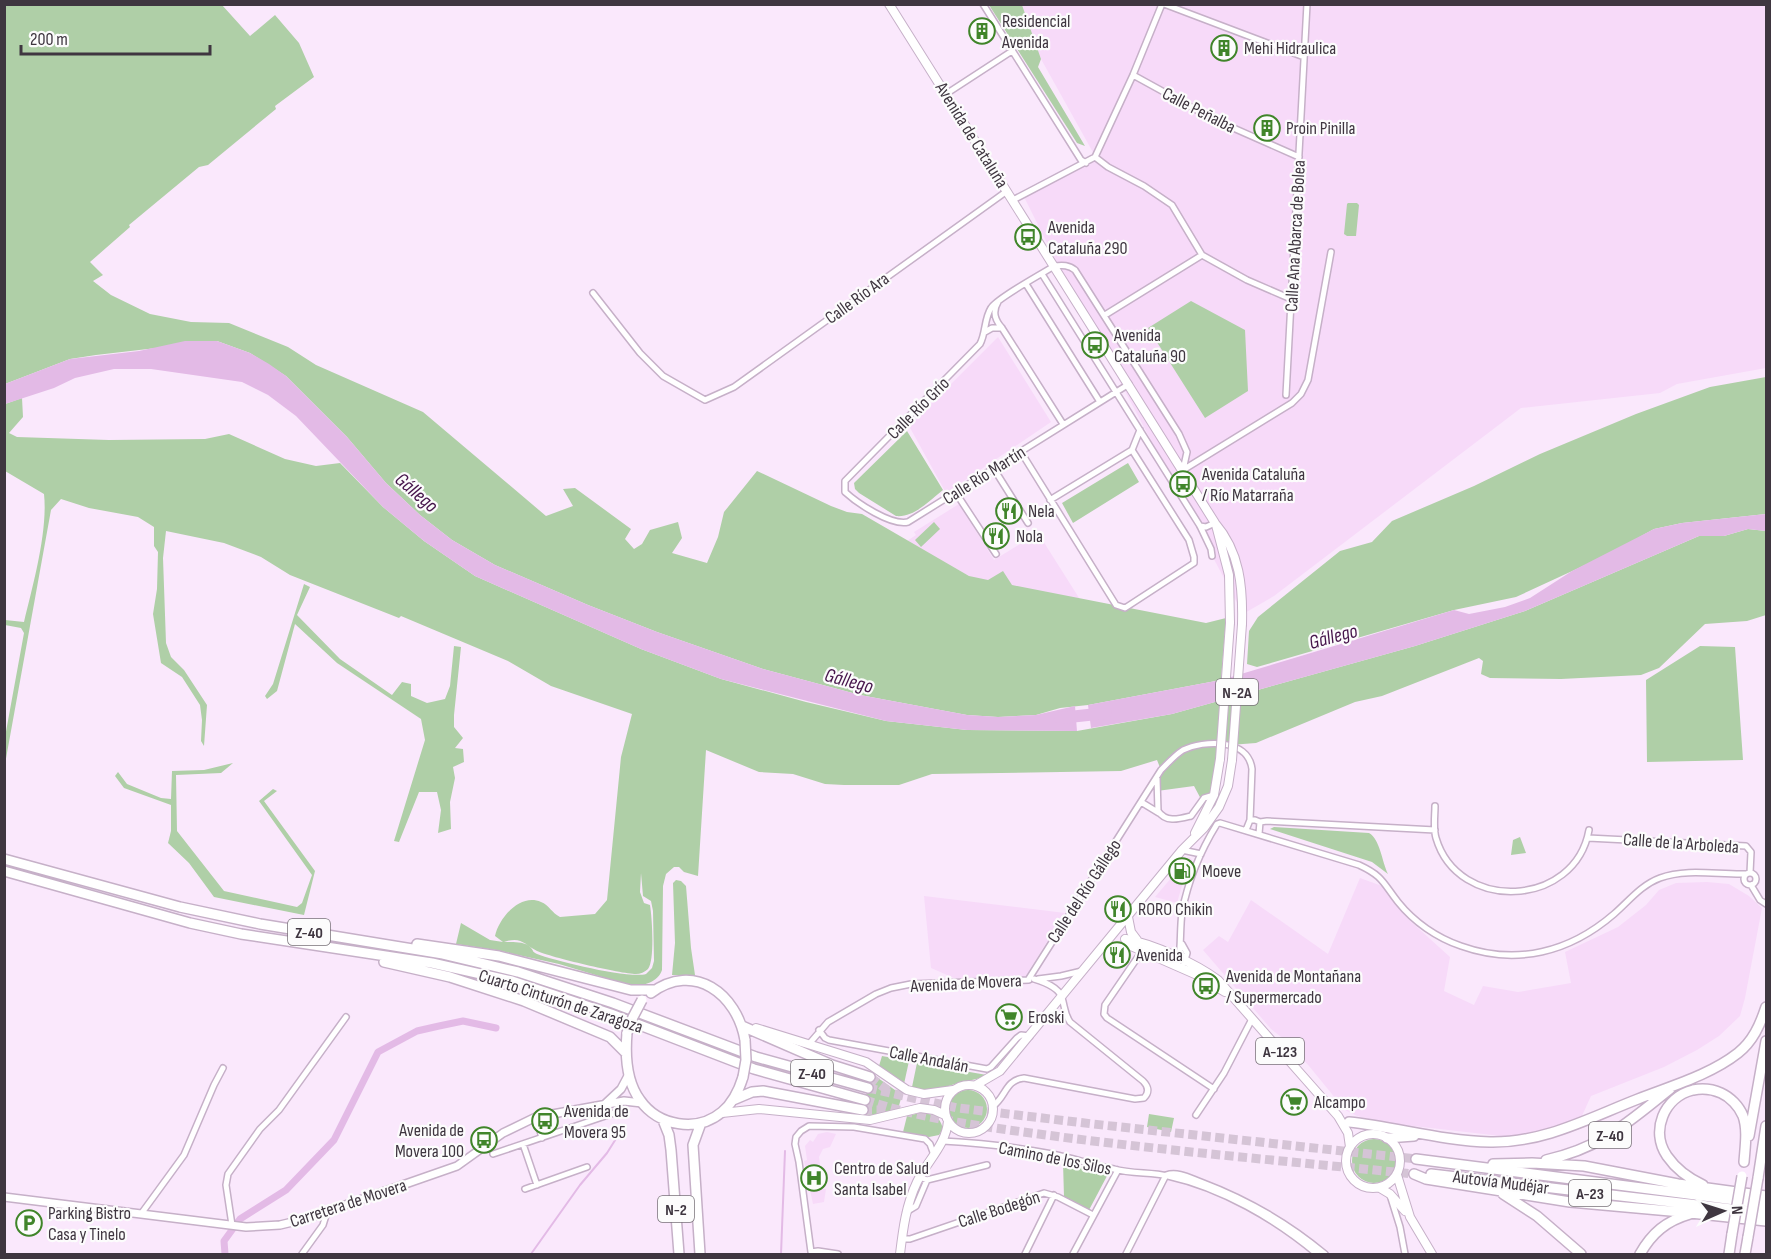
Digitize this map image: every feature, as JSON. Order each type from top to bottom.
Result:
[{"type":"highway","name":"Z-40","points":[[4,859],[180,907],[260,924],[442,954],[518,972],[614,1003],[756,1057],[868,1089]]},
{"type":"highway","name":"Cuarto Cinturón de Zaragoza","points":[[4,871],[190,923],[325,948],[432,963],[512,981],[611,1014],[754,1069],[864,1105],[763,1091],[752,1092],[733,1100]]},
{"type":"highway","points":[[364,940],[396,941],[499,956],[631,990],[655,990]]},
{"type":"highway","points":[[325,948],[334,954],[429,971],[514,997],[610,1037],[626,1053]]},
{"type":"highway","points":[[681,981],[704,984],[727,999],[740,1023],[745,1040],[746,1060],[743,1077],[733,1100],[722,1113],[701,1123],[680,1124],[663,1120],[652,1113],[642,1103],[628,1074],[627,1033],[642,1000],[655,990],[681,981]]},
{"type":"highway","name":"Z-40","points":[[1416,1159],[1494,1164],[1532,1163],[1568,1155],[1596,1144],[1621,1129],[1676,1084],[1715,1067],[1738,1053],[1752,1039],[1767,1008]]},
{"type":"highway","points":[[740,1023],[832,1065],[870,1077]]},
{"type":"highway","points":[[1729,1254],[1767,1041]]},
{"type":"highway","points":[[1349,1122],[1434,1136],[1490,1142],[1541,1137],[1676,1084]]},
{"type":"highway","points":[[1720,1191],[1693,1180],[1667,1156],[1661,1142],[1660,1125],[1669,1104],[1681,1095],[1697,1090],[1711,1090],[1725,1095],[1743,1115],[1746,1134],[1744,1162]]},
{"type":"highway","name":"N-2","points":[[663,1120],[670,1142],[679,1254]]},
{"type":"highway","name":"N-2","points":[[700,1254],[693,1145],[701,1123]]},
{"type":"highway","points":[[1745,1254],[1767,1126]]},
{"type":"highway","points":[[1387,1138],[1434,1136]]},
{"type":"highway","name":"Autovía Mudéjar","points":[[1416,1159],[1767,1204]]},
{"type":"highway","points":[[1532,1163],[1592,1167],[1720,1191],[1767,1196]]},
{"type":"highway","name":"Autovía Mudéjar","points":[[1492,1189],[1426,1179],[1414,1174],[1767,1213]]},
{"type":"highway","points":[[1492,1189],[1586,1204],[1767,1221]]},
{"type":"highway","points":[[1492,1189],[1524,1206],[1581,1254]]},
{"type":"highway","points":[[1640,1254],[1650,1238],[1663,1226],[1695,1213]]},
{"type":"main road","name":"Avenida de Cataluña","points":[[889,4],[1215,523],[1225,534],[1235,557],[1242,593],[1242,624],[1232,760],[1228,786],[1219,807],[1204,828],[1193,837]]},
{"type":"main road","name":"Avenida de Cataluña","points":[[1214,795],[1220,759],[1230,623],[1229,575],[1215,523]]},
{"type":"main road","points":[[989,1095],[1000,1071],[1193,837],[1214,795]]},
{"type":"main road","points":[[1128,916],[1134,943]]},
{"type":"main road","points":[[1116,931],[1134,943]]},
{"type":"main road","name":"A-123","points":[[1102,948],[1134,943],[1179,960],[1233,998],[1338,1116],[1348,1133],[1350,1147],[1346,1163],[1352,1178],[1364,1187],[1380,1188],[1390,1194],[1410,1217],[1432,1254]]},
{"type":"main road","name":"A-123","points":[[1134,943],[1142,951],[1179,960]]},
{"type":"main road","points":[[740,1023],[866,1062],[908,1090],[933,1094],[953,1090],[961,1086],[976,1085],[1000,1071]]},
{"type":"main road","points":[[603,1105],[621,1089],[628,1074]]},
{"type":"main road","points":[[943,1141],[962,1132],[976,1132],[990,1120],[993,1106],[989,1095],[976,1085]]},
{"type":"main road","points":[[900,1254],[906,1212],[933,1155],[943,1141],[946,1118],[945,1102],[953,1090]]},
{"type":"main road","name":"Carretera de Movera","points":[[4,1197],[224,1224],[232,1222],[241,1226],[280,1226],[327,1212],[457,1166],[503,1133],[536,1117],[628,1101],[642,1103]]},
{"type":"main road","points":[[722,1113],[769,1109],[870,1120],[920,1108],[934,1110],[962,1132]]},
{"type":"main road","name":"A-123","points":[[1338,1116],[1373,1134],[1387,1138],[1395,1145],[1400,1155],[1397,1175],[1410,1217]]},
{"type":"main road","points":[[1350,1147],[1358,1139],[1373,1134]]},
{"type":"main road","points":[[1380,1188],[1391,1182],[1397,1175]]},
{"type":"street","points":[[983,4],[1083,163]]},
{"type":"street","points":[[1013,200],[1095,157],[1163,4],[1304,57]]},
{"type":"street","name":"Calle Ana Abarca de Bolea","points":[[1286,395],[1307,4]]},
{"type":"street","points":[[946,94],[1012,51]]},
{"type":"street","name":"Calle Peñalba","points":[[1133,75],[1213,119],[1290,155],[1299,157]]},
{"type":"street","points":[[1095,157],[1172,205],[1202,255],[1247,280],[1291,299]]},
{"type":"street","name":"Calle Río Ara","points":[[593,293],[640,353],[663,376],[705,400],[734,387],[1007,191]]},
{"type":"street","points":[[1183,470],[1292,402],[1301,394],[1308,380],[1331,252]]},
{"type":"street","points":[[1105,315],[1202,255]]},
{"type":"street","points":[[1063,424],[997,322],[994,312],[999,301],[1054,266],[1066,265],[1076,270],[1185,445],[1187,457],[1183,470]]},
{"type":"street","points":[[1042,274],[1200,526],[1212,556]]},
{"type":"street","points":[[1026,284],[1100,402]]},
{"type":"street","name":"Calle Río Grío","points":[[845,482],[977,348],[991,307],[999,301]]},
{"type":"street","points":[[985,329],[997,322]]},
{"type":"street","points":[[985,329],[1002,328]]},
{"type":"street","name":"Calle Río Martín","points":[[845,482],[845,492],[853,499],[898,523],[911,520],[1129,384]]},
{"type":"street","points":[[1050,500],[1132,450],[1140,430]]},
{"type":"street","points":[[1021,452],[1116,605],[1125,608],[1194,563],[1189,540],[1132,450]]},
{"type":"street","points":[[994,469],[1028,523]]},
{"type":"street","points":[[956,493],[996,554]]},
{"type":"street","points":[[1200,526],[1206,527],[1215,523]]},
{"type":"street","name":"Calle del Río Gállego","points":[[1031,980],[1157,776],[1178,754],[1191,747],[1214,744],[1240,748],[1251,761],[1250,820]]},
{"type":"street","points":[[1157,776],[1159,813]]},
{"type":"street","points":[[1141,802],[1169,820],[1191,816],[1204,798],[1214,795]]},
{"type":"street","points":[[1435,806],[1435,830],[1442,851],[1462,874],[1482,886],[1507,892],[1530,890],[1556,878],[1576,860],[1588,838],[1589,830]]},
{"type":"street","points":[[1246,830],[1250,820],[1435,830]]},
{"type":"street","points":[[1259,834],[1260,822]]},
{"type":"street","name":"Calle de la Arboleda","points":[[1201,854],[1219,823],[1359,865],[1374,872],[1382,879],[1410,914],[1437,935],[1461,946],[1504,955],[1546,951],[1584,936],[1616,912],[1638,891],[1661,878],[1684,873],[1748,873],[1756,877],[1751,885],[1733,874]]},
{"type":"street","name":"Calle de la Arboleda","points":[[1588,838],[1746,846],[1751,852],[1748,873],[1743,879],[1744,882]]},
{"type":"street","points":[[1179,960],[1184,905],[1201,854],[1182,850]]},
{"type":"street","points":[[1751,885],[1760,900],[1767,904]]},
{"type":"street","points":[[1179,960],[1187,951],[1182,944]]},
{"type":"street","points":[[1142,951],[1105,1005],[1104,1014],[1214,1089]]},
{"type":"street","name":"Avenida de Movera","points":[[809,1044],[828,1022],[876,994],[891,988],[911,984],[1031,980],[1084,971]]},
{"type":"street","name":"Avenida de Movera","points":[[1031,980],[1051,986],[1062,997]]},
{"type":"street","points":[[993,1106],[1000,1100],[1009,1084],[1016,1079],[1024,1078],[1135,1099],[1144,1098],[1148,1089],[1146,1084],[1070,1022],[1065,1013],[1062,997]]},
{"type":"street","points":[[232,1222],[226,1185],[228,1174],[260,1129],[279,1110],[346,1017]]},
{"type":"street","points":[[1196,1115],[1214,1089],[1252,1019]]},
{"type":"street","name":"Calle Andalán","points":[[819,1030],[829,1040],[987,1069],[1017,1038],[1022,1035],[1030,1036]]},
{"type":"street","points":[[141,1214],[184,1155],[214,1085],[224,1068]]},
{"type":"street","points":[[493,1154],[620,1111]]},
{"type":"street","points":[[536,1117],[542,1138]]},
{"type":"street","points":[[838,1254],[811,1252],[795,1144],[798,1134],[809,1126],[854,1126],[925,1139],[930,1144],[933,1155]]},
{"type":"street","name":"Camino de los Silos","points":[[943,1141],[1053,1154],[1118,1170],[1178,1174],[1248,1202],[1317,1254]]},
{"type":"street","points":[[523,1144],[537,1185]]},
{"type":"street","points":[[923,1178],[987,1165]]},
{"type":"street","points":[[525,1189],[587,1167]]},
{"type":"street","points":[[1073,1254],[1118,1170]]},
{"type":"street","points":[[1126,1254],[1166,1175]]},
{"type":"street","name":"Calle Bodegón","points":[[902,1239],[910,1239],[1043,1193],[1053,1195],[1093,1215]]},
{"type":"street","points":[[1390,1194],[1402,1233],[1405,1254]]},
{"type":"street","points":[[1024,1254],[1053,1195]]},
{"type":"street","points":[[302,1254],[323,1225],[327,1212]]},
{"type":"street","name":"Camino de los Silos","points":[[1310,1249],[1325,1254]]},
{"type":"shaded area","points":[[1022,5],[1766,5],[1766,368],[1677,384],[1660,393],[1521,408],[1274,596],[1243,614],[1023,195],[1095,156],[1041,59]]},
{"type":"shaded area","points":[[998,337],[1051,422],[946,493],[909,426]]},
{"type":"shaded area","points":[[185,341],[217,341],[250,353],[286,376],[347,437],[386,483],[420,515],[452,540],[495,565],[657,632],[763,669],[860,695],[967,715],[998,717],[1036,715],[1075,706],[1077,731],[967,730],[886,721],[721,679],[641,649],[475,576],[424,541],[383,507],[296,416],[268,395],[242,382],[151,369],[114,369],[75,378],[54,388],[5,404],[5,384],[70,359],[139,351]]},
{"type":"shaded area","points":[[959,504],[994,560],[1038,533],[1081,601],[976,580],[907,541],[916,535],[914,532]]},
{"type":"shaded area","points":[[1766,514],[1766,531],[1748,529],[1724,536],[1699,536],[1525,611],[1415,646],[1172,714],[1091,728],[1088,705],[1221,680],[1454,610],[1469,614],[1505,607],[1530,598],[1572,571],[1654,529],[1682,523]]},
{"type":"shaded area","name":"Moeve","points":[[1189,857],[1192,860],[1177,903],[1155,897]]},
{"type":"shaded area","points":[[1360,878],[1382,886],[1408,919],[1450,957],[1444,991],[1474,1005],[1483,986],[1518,992],[1571,983],[1565,952],[1618,927],[1646,905],[1659,890],[1676,883],[1729,884],[1749,896],[1762,908],[1740,1016],[1719,1036],[1697,1050],[1664,1067],[1591,1096],[1581,1118],[1561,1127],[1513,1137],[1378,1122],[1357,1116],[1345,1110],[1309,1066],[1285,1040],[1271,1029],[1203,950],[1219,936],[1228,942],[1251,900],[1328,954]]},
{"type":"shaded area","points":[[924,896],[1065,913],[1025,977],[954,978],[931,968]]},
{"type":"shaded area","name":"Centro de Salud Santa Isabel","points":[[827,1132],[836,1134],[830,1147],[823,1149],[819,1157],[823,1189],[826,1189],[824,1202],[813,1204],[804,1161],[807,1160],[805,1146],[810,1140],[813,1142],[818,1134]]},
{"type":"green space","points":[[5,5],[222,5],[250,36],[275,15],[299,43],[314,77],[275,106],[276,109],[208,165],[199,167],[129,225],[130,227],[90,262],[103,275],[93,281],[111,295],[150,314],[191,322],[229,323],[288,347],[316,365],[423,412],[546,516],[573,506],[563,489],[575,488],[631,529],[625,539],[634,549],[642,544],[650,530],[678,522],[682,538],[672,553],[707,563],[718,537],[724,512],[757,471],[831,506],[847,512],[862,514],[969,576],[988,580],[1003,571],[1012,585],[1206,623],[1226,618],[1221,680],[1088,705],[1060,708],[1036,715],[998,717],[967,715],[860,695],[763,669],[657,632],[495,565],[452,540],[420,515],[386,483],[347,437],[286,376],[250,353],[217,341],[96,355],[70,359],[5,384]]},
{"type":"green space","points":[[989,5],[1022,5],[1041,59],[1038,67],[1085,146],[1077,143]]},
{"type":"green space","points":[[1348,203],[1359,205],[1356,236],[1344,234]]},
{"type":"green space","points":[[1191,301],[1245,330],[1248,391],[1205,418],[1148,328]]},
{"type":"green space","points":[[1766,377],[1766,514],[1682,523],[1654,529],[1607,555],[1516,597],[1454,610],[1257,667],[1247,664],[1249,631],[1258,617],[1340,551],[1372,542],[1392,521],[1474,486],[1540,454],[1636,414],[1710,387]]},
{"type":"green space","points":[[22,398],[23,417],[9,433],[17,437],[109,440],[205,439],[229,434],[285,459],[316,466],[340,463],[383,507],[424,541],[475,576],[641,649],[721,679],[886,721],[967,730],[1077,731],[1172,714],[1415,646],[1525,611],[1699,536],[1724,536],[1748,529],[1766,531],[1766,615],[1747,621],[1705,624],[1659,668],[1641,675],[1561,679],[1490,678],[1481,674],[1483,661],[1479,658],[1382,696],[1355,702],[1256,743],[1217,746],[1213,784],[1206,804],[1194,786],[1157,791],[1157,776],[1161,770],[1157,760],[1121,771],[932,774],[899,785],[844,785],[825,784],[793,774],[759,772],[706,750],[698,876],[684,872],[679,867],[674,867],[666,874],[663,886],[662,970],[657,978],[650,982],[632,986],[559,964],[456,944],[461,923],[490,940],[503,942],[495,936],[497,929],[512,909],[526,901],[541,902],[560,917],[595,914],[607,900],[621,757],[632,714],[551,686],[508,661],[401,616],[399,618],[290,575],[261,557],[224,543],[166,531],[163,558],[166,643],[171,657],[184,670],[207,705],[204,746],[201,741],[200,705],[182,677],[161,663],[153,614],[157,589],[158,552],[154,546],[154,527],[138,517],[89,508],[61,499],[51,510],[5,764],[5,737],[24,633],[21,628],[5,625],[5,620],[24,622],[39,558],[45,509],[44,494],[5,471],[5,404]],"holes":[[[641,873],[643,896],[651,901],[653,911],[654,961],[652,968],[646,974],[637,975],[624,974],[575,965],[537,954],[525,944],[504,942],[518,940],[525,943],[537,951],[556,957],[616,971],[641,973],[648,969],[652,957],[652,919],[650,905],[644,903],[640,892]]]},
{"type":"green space","points":[[907,431],[943,490],[915,511],[896,516],[859,493],[854,483]]},
{"type":"green space","points":[[1128,463],[1139,482],[1073,523],[1062,503]]},
{"type":"green space","points":[[934,522],[940,529],[921,547],[915,540]]},
{"type":"green space","points":[[304,584],[310,587],[297,615],[340,659],[392,695],[402,682],[411,684],[411,696],[427,703],[445,699],[450,686],[454,646],[461,647],[454,727],[463,738],[455,748],[463,749],[464,762],[453,767],[455,778],[450,802],[451,829],[438,833],[441,810],[437,792],[419,792],[399,842],[394,841],[425,740],[421,719],[337,663],[295,624],[277,691],[267,699],[265,696],[273,684]]},
{"type":"green space","points":[[1700,646],[1735,647],[1743,760],[1647,762],[1646,680]]},
{"type":"green space","points":[[233,763],[221,773],[176,775],[177,831],[224,891],[297,907],[302,903],[312,875],[259,801],[273,789],[277,791],[264,801],[315,871],[304,915],[214,897],[189,863],[168,843],[171,831],[171,805],[124,788],[115,776],[118,772],[127,784],[161,798],[171,799],[172,771],[204,770]]},
{"type":"green space","points":[[1274,827],[1369,833],[1376,840],[1388,874],[1372,862],[1270,829]]},
{"type":"green space","points":[[1520,837],[1526,853],[1511,855],[1513,840]]},
{"type":"green space","points":[[676,880],[686,886],[695,975],[672,975],[675,943],[673,883]]},
{"type":"green space","points":[[882,1056],[909,1061],[904,1084],[879,1066]]},
{"type":"green space","points":[[917,1063],[987,1075],[936,1089],[918,1089],[912,1087]]},
{"type":"green space","points":[[871,1073],[902,1095],[898,1109],[875,1115],[862,1114]]},
{"type":"green space","points":[[968,1090],[982,1095],[987,1109],[982,1123],[968,1128],[954,1123],[949,1109],[954,1095]]},
{"type":"green space","points":[[920,1113],[938,1118],[943,1129],[939,1135],[929,1137],[903,1132],[907,1116]]},
{"type":"green space","points":[[1149,1114],[1174,1118],[1171,1132],[1147,1127]]},
{"type":"green space","points":[[1374,1139],[1390,1145],[1396,1161],[1390,1177],[1374,1183],[1358,1177],[1352,1161],[1358,1145]]},
{"type":"green space","points":[[1063,1162],[1105,1172],[1107,1176],[1089,1210],[1064,1197]]},
{"type":"waterway","name":"Gállego","points":[[1060,718],[1106,713]]},
{"type":"waterway","points":[[225,1254],[224,1241],[240,1219],[286,1190],[334,1140],[378,1052],[417,1031],[463,1021],[496,1028]]},
{"type":"waterway","points":[[531,1254],[580,1185],[607,1153],[624,1126]]},
{"type":"waterway","points":[[781,1254],[785,1151]]},
{"type":"tunnel","points":[[870,1077],[890,1092]]},
{"type":"tunnel","points":[[868,1088],[958,1108],[1416,1159]]},
{"type":"tunnel","points":[[865,1100],[938,1119],[1061,1137],[1414,1174]]},
{"type":"tunnel","points":[[863,1110],[887,1110]]},
{"type":"place","name":"Residencial Avenida","points":[[982,31]]},
{"type":"place","name":"Mehi Hidraulica","points":[[1224,48]]},
{"type":"place","name":"Proin Pinilla","points":[[1267,128]]},
{"type":"place","name":"Avenida Cataluña 290","points":[[1028,237]]},
{"type":"place","name":"Avenida Cataluña 90","points":[[1095,345]]},
{"type":"place","name":"Avenida Cataluña / Río Matarraña","points":[[1183,484]]},
{"type":"place","name":"Nela","points":[[1009,511]]},
{"type":"place","name":"Nola","points":[[996,536]]},
{"type":"place","name":"Moeve","points":[[1182,871]]},
{"type":"place","name":"RORO Chikin","points":[[1118,909]]},
{"type":"place","name":"Avenida","points":[[1117,955]]},
{"type":"place","name":"Avenida de Montañana / Supermercado","points":[[1206,986]]},
{"type":"place","name":"Eroski","points":[[1009,1017]]},
{"type":"place","name":"Alcampo","points":[[1294,1102]]},
{"type":"place","name":"Avenida de Movera 95","points":[[545,1121]]},
{"type":"place","name":"Avenida de Movera 100","points":[[484,1140]]},
{"type":"place","name":"Centro de Salud Santa Isabel","points":[[814,1178]]},
{"type":"place","name":"Parking Bistro Casa y Tinelo","points":[[29,1223]]}]
